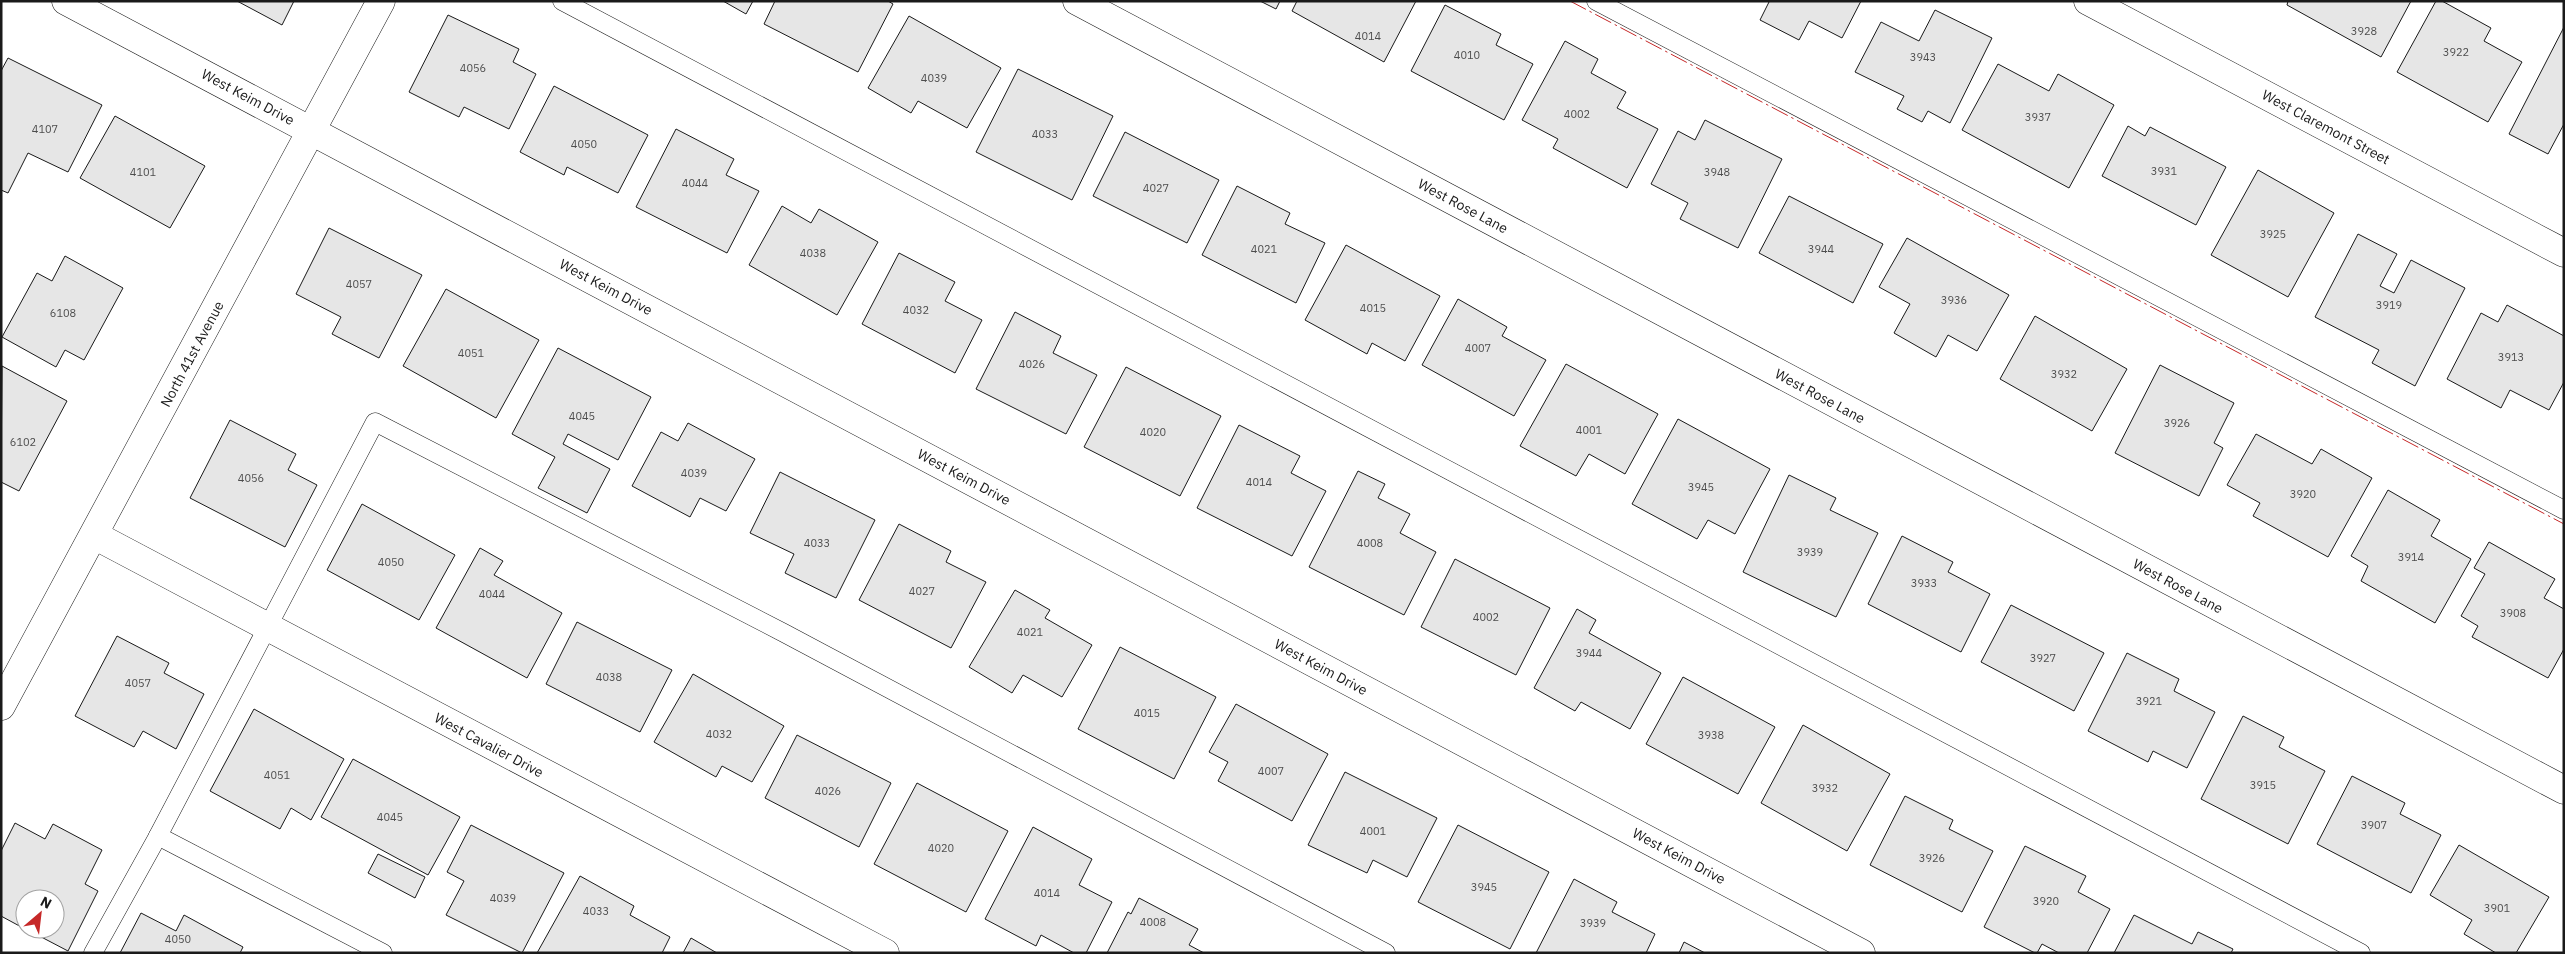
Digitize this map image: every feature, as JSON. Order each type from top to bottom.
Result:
[{"type":"street","name":"West Keim Drive","points":[[66,1],[1861,953]]},
{"type":"street","name":"North 41st Avenue","points":[[1,706],[312,131],[380,1]]},
{"type":"street","name":"West Rose Lane","points":[[1077,1],[2564,790]]},
{"type":"street","name":"West Claremont Street","points":[[2088,1],[2564,253]]},
{"type":"street","name":"West Cavalier Drive","points":[[94,535],[885,953]]},
{"type":"lane","points":[[562,1],[2361,953]]},
{"type":"lane","points":[[1596,1],[2564,510]]},
{"type":"lane","points":[[94,953],[158,836],[375,422],[784,633],[1386,953]]},
{"type":"lane","points":[[158,836],[383,953]]},
{"type":"building","points":[[237,1],[294,1],[282,25]]},
{"type":"building","points":[[723,1],[753,1],[746,14]]},
{"type":"building","points":[[775,1],[888,1],[893,4],[858,72],[764,24]]},
{"type":"building","points":[[1260,1],[1280,1],[1276,9]]},
{"type":"building","points":[[1297,1],[1416,1],[1384,62],[1292,11]]},
{"type":"building","points":[[1767,1],[1861,1],[1842,38],[1809,21],[1799,40],[1760,20],[1769,2]]},
{"type":"building","points":[[2288,1],[2411,1],[2381,57],[2287,5]]},
{"type":"building","points":[[2436,1],[2442,1],[2491,28],[2484,41],[2522,62],[2488,122],[2397,72]]},
{"type":"building","points":[[1445,5],[1501,34],[1496,45],[1533,64],[1504,120],[1411,71]]},
{"type":"building","points":[[1935,10],[1992,38],[1950,123],[1928,111],[1922,122],[1897,109],[1904,96],[1855,72],[1881,22],[1919,41]]},
{"type":"building","points":[[448,15],[519,49],[513,62],[536,74],[509,129],[464,107],[459,117],[409,92]]},
{"type":"building","points":[[909,16],[1001,68],[967,128],[918,101],[911,113],[868,88]]},
{"type":"building","points":[[2564,27],[2564,124],[2548,154],[2509,134]]},
{"type":"building","points":[[1565,41],[1598,59],[1591,73],[1626,92],[1617,108],[1658,129],[1627,188],[1553,148],[1558,139],[1522,120]]},
{"type":"building","points":[[8,58],[102,105],[68,172],[28,153],[8,193],[1,190],[1,71]]},
{"type":"building","points":[[1998,64],[2049,91],[2058,74],[2114,105],[2069,188],[1962,130]]},
{"type":"building","points":[[1018,69],[1113,116],[1072,200],[976,152]]},
{"type":"building","points":[[554,86],[648,135],[618,193],[567,167],[564,175],[520,152]]},
{"type":"building","points":[[115,116],[205,166],[170,228],[80,178]]},
{"type":"building","points":[[1705,120],[1782,159],[1738,248],[1680,219],[1688,203],[1651,184],[1678,131],[1695,140]]},
{"type":"building","points":[[2128,126],[2145,136],[2150,127],[2226,167],[2196,225],[2102,176]]},
{"type":"building","points":[[676,129],[734,159],[726,175],[759,191],[727,253],[636,207]]},
{"type":"building","points":[[1125,132],[1219,180],[1187,243],[1093,196]]},
{"type":"building","points":[[2258,170],[2334,213],[2288,297],[2211,255]]},
{"type":"building","points":[[1237,186],[1290,213],[1285,224],[1325,243],[1296,303],[1202,255]]},
{"type":"building","points":[[1789,196],[1883,244],[1853,303],[1759,253]]},
{"type":"building","points":[[782,206],[811,223],[819,209],[878,242],[837,315],[749,265]]},
{"type":"building","points":[[329,228],[422,275],[379,358],[332,334],[341,317],[296,294]]},
{"type":"building","points":[[2358,234],[2397,254],[2380,286],[2394,293],[2411,260],[2465,288],[2415,386],[2372,363],[2379,350],[2315,317]]},
{"type":"building","points":[[1907,238],[2009,295],[1977,351],[1948,335],[1936,357],[1894,333],[1910,304],[1879,287]]},
{"type":"building","points":[[1346,245],[1440,296],[1405,361],[1372,343],[1367,354],[1305,320]]},
{"type":"building","points":[[899,253],[955,282],[945,301],[982,320],[955,373],[862,324]]},
{"type":"building","points":[[65,256],[123,288],[84,360],[65,350],[56,367],[2,337],[37,273],[52,281]]},
{"type":"building","points":[[446,289],[539,340],[496,418],[403,366]]},
{"type":"building","points":[[1458,299],[1507,327],[1502,336],[1546,360],[1514,416],[1422,365]]},
{"type":"building","points":[[2507,305],[2564,336],[2564,382],[2549,410],[2510,390],[2501,408],[2447,379],[2481,313],[2498,322]]},
{"type":"building","points":[[1015,312],[1061,336],[1053,353],[1097,375],[1066,434],[976,389]]},
{"type":"building","points":[[2035,316],[2127,369],[2092,431],[2000,379]]},
{"type":"building","points":[[558,348],[651,397],[618,460],[568,434],[563,444],[610,469],[587,513],[538,488],[555,457],[512,434]]},
{"type":"building","points":[[1566,364],[1658,414],[1625,474],[1589,454],[1576,476],[1520,446]]},
{"type":"building","points":[[2160,365],[2234,403],[2214,443],[2223,448],[2199,496],[2115,453]]},
{"type":"building","points":[[2,366],[67,401],[19,491],[1,482]]},
{"type":"building","points":[[1126,367],[1221,416],[1180,496],[1084,447]]},
{"type":"building","points":[[1678,419],[1770,469],[1735,534],[1708,520],[1697,539],[1632,504]]},
{"type":"building","points":[[230,420],[296,454],[288,470],[317,485],[285,547],[190,498]]},
{"type":"building","points":[[688,423],[755,459],[726,511],[700,498],[690,517],[632,486],[661,432],[678,441]]},
{"type":"building","points":[[1239,425],[1300,456],[1291,473],[1326,491],[1292,556],[1197,508]]},
{"type":"building","points":[[2256,434],[2312,464],[2321,449],[2372,478],[2328,557],[2253,516],[2260,503],[2227,485]]},
{"type":"building","points":[[1358,471],[1385,484],[1378,498],[1410,514],[1400,533],[1436,552],[1404,615],[1309,567]]},
{"type":"building","points":[[780,472],[875,520],[836,598],[785,573],[794,554],[750,533]]},
{"type":"building","points":[[1789,475],[1836,498],[1830,510],[1878,533],[1836,617],[1743,572]]},
{"type":"building","points":[[2388,490],[2440,520],[2431,536],[2471,559],[2435,623],[2361,581],[2368,566],[2351,556]]},
{"type":"building","points":[[362,504],[455,555],[419,620],[327,570]]},
{"type":"building","points":[[899,524],[951,551],[946,562],[986,582],[951,648],[859,600]]},
{"type":"building","points":[[1902,536],[1953,562],[1948,572],[1990,594],[1961,652],[1868,604]]},
{"type":"building","points":[[2489,542],[2555,579],[2544,598],[2564,609],[2564,649],[2548,678],[2472,637],[2478,626],[2461,616],[2485,574],[2474,568]]},
{"type":"building","points":[[480,548],[503,561],[494,575],[562,613],[527,678],[436,628]]},
{"type":"building","points":[[1455,559],[1550,608],[1516,675],[1421,627]]},
{"type":"building","points":[[1015,590],[1050,610],[1045,618],[1092,645],[1062,697],[1023,675],[1012,693],[969,667]]},
{"type":"building","points":[[2011,605],[2104,653],[2074,711],[1981,662]]},
{"type":"building","points":[[1577,609],[1596,620],[1589,633],[1661,673],[1630,729],[1581,702],[1575,711],[1534,688]]},
{"type":"building","points":[[577,622],[672,670],[640,732],[546,684]]},
{"type":"building","points":[[117,636],[169,663],[164,673],[204,694],[176,749],[143,731],[134,747],[75,716]]},
{"type":"building","points":[[1120,647],[1216,697],[1174,779],[1078,729]]},
{"type":"building","points":[[2127,653],[2179,679],[2174,691],[2215,712],[2187,768],[2153,751],[2148,762],[2088,731]]},
{"type":"building","points":[[693,674],[784,726],[752,782],[722,766],[716,777],[654,742]]},
{"type":"building","points":[[1683,677],[1775,727],[1738,794],[1646,744]]},
{"type":"building","points":[[1236,704],[1328,754],[1292,821],[1218,781],[1228,762],[1209,752]]},
{"type":"building","points":[[254,709],[344,759],[311,820],[291,808],[280,829],[210,791]]},
{"type":"building","points":[[2243,716],[2284,737],[2279,747],[2325,771],[2288,844],[2201,799]]},
{"type":"building","points":[[1803,725],[1890,774],[1847,851],[1761,803]]},
{"type":"building","points":[[797,735],[891,783],[859,847],[765,798]]},
{"type":"building","points":[[353,759],[460,817],[428,875],[321,817]]},
{"type":"building","points":[[1345,772],[1437,818],[1407,877],[1373,860],[1367,873],[1308,845]]},
{"type":"building","points":[[2352,776],[2405,803],[2400,814],[2441,835],[2411,893],[2317,844]]},
{"type":"building","points":[[917,783],[1008,831],[966,912],[874,864]]},
{"type":"building","points":[[1905,796],[1953,820],[1949,829],[1993,851],[1962,912],[1870,865]]},
{"type":"building","points":[[15,823],[45,839],[53,824],[102,850],[85,884],[98,891],[68,951],[45,939],[65,939],[65,889],[15,889],[15,924],[1,916],[1,851]]},
{"type":"building","points":[[471,825],[564,873],[522,953],[446,915],[464,881],[447,872]]},
{"type":"building","points":[[1458,825],[1549,872],[1510,949],[1418,902]]},
{"type":"building","points":[[1033,827],[1092,859],[1079,885],[1112,902],[1086,953],[1074,953],[1041,935],[1036,946],[985,919]]},
{"type":"building","points":[[2459,845],[2549,897],[2516,953],[2496,953],[2464,934],[2472,920],[2430,895]]},
{"type":"building","points":[[2025,846],[2086,876],[2078,892],[2110,909],[2087,953],[2059,953],[2042,944],[2037,953],[2035,953],[1984,927]]},
{"type":"building","points":[[378,854],[425,877],[415,898],[368,873]]},
{"type":"building","points":[[580,876],[634,906],[630,915],[670,937],[662,953],[537,953]]},
{"type":"building","points":[[1574,879],[1617,902],[1612,912],[1655,934],[1646,953],[1536,953]]},
{"type":"building","points":[[1139,898],[1198,929],[1189,945],[1204,953],[1107,953],[1128,912],[1131,914]]},
{"type":"building","points":[[141,913],[176,931],[184,915],[243,947],[240,953],[120,953]]},
{"type":"building","points":[[2134,915],[2192,944],[2198,932],[2233,949],[2231,953],[2114,953]]},
{"type":"building","points":[[691,938],[717,953],[683,953]]},
{"type":"building","points":[[1684,942],[1705,953],[1679,953]]},
{"type":"power","points":[[1570,1],[2564,524]]}]
